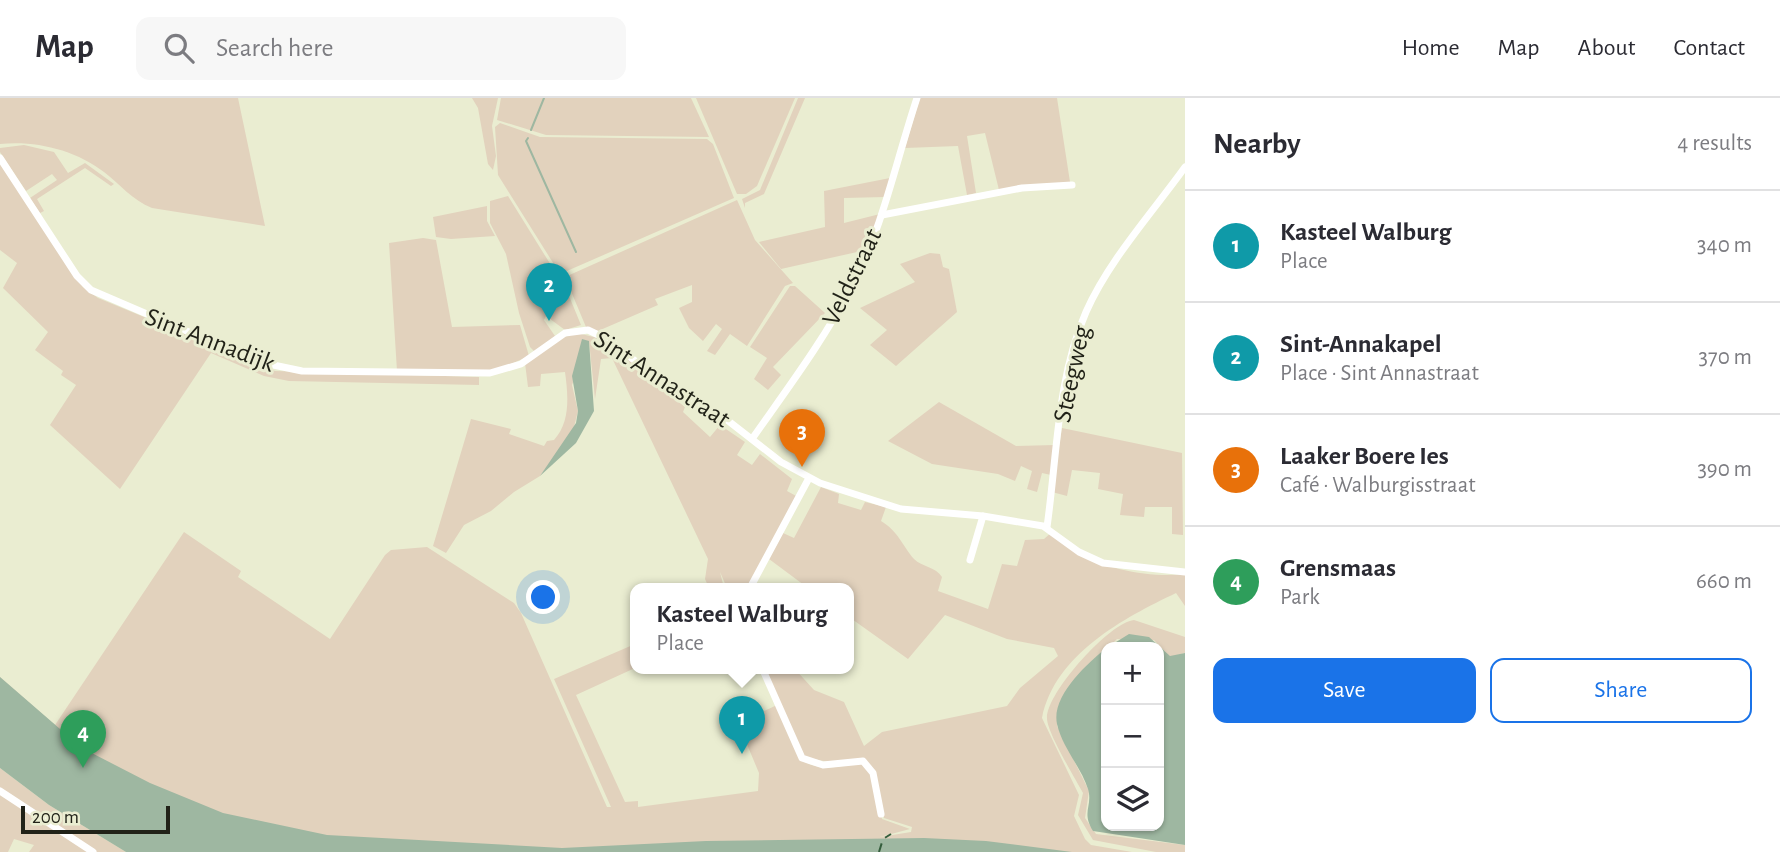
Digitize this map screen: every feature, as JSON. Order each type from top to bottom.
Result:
[{"type":"street","name":"Veldstraat","points":[[752,439],[834,319],[853,285],[882,215],[917,98]]},
{"type":"street","name":"Sint Annadijk","points":[[0,158],[77,276],[91,290],[259,362],[302,371],[482,374],[510,368],[533,356]]},
{"type":"street","name":"Steegweg","points":[[1046,527],[1066,389],[1075,343],[1085,314],[1105,279],[1185,167]]},
{"type":"street","points":[[882,215],[1022,188],[1072,186]]},
{"type":"street","name":"Sint Annastraat","points":[[533,356],[565,333],[583,330],[598,333],[675,393],[722,416],[781,462],[809,478],[901,509],[982,516],[1046,527]]},
{"type":"street","points":[[753,583],[809,478]]},
{"type":"street","points":[[970,560],[982,516]]},
{"type":"street","points":[[1046,527],[1079,552],[1103,563],[1185,572]]},
{"type":"street","points":[[765,674],[802,758],[823,765],[863,761],[873,772],[881,814]]},
{"type":"street","points":[[0,791],[93,852]]},
{"type":"shaded area","points":[[0,98],[238,98],[265,226],[152,208],[138,201],[93,164],[68,152],[41,145],[0,144]]},
{"type":"shaded area","points":[[472,98],[498,98],[492,126],[496,156],[493,170],[488,164],[478,108]]},
{"type":"shaded area","points":[[501,98],[691,98],[709,137],[546,135],[497,120]]},
{"type":"shaded area","points":[[696,98],[795,98],[757,186],[746,194],[737,194]]},
{"type":"shaded area","points":[[798,98],[805,98],[764,194],[745,203],[745,208],[742,199],[760,190]]},
{"type":"shaded area","points":[[920,98],[1057,98],[1070,182],[999,190],[985,133],[967,136],[976,193],[967,195],[958,146],[905,148]]},
{"type":"shaded area","points":[[500,123],[540,137],[707,139],[713,144],[734,198],[560,274],[498,175],[495,127]]},
{"type":"shaded area","points":[[24,145],[54,152],[68,173],[85,163],[114,184],[111,186],[85,168],[37,199],[44,211],[40,213],[30,198],[57,180],[52,174],[26,191],[0,152],[0,148]]},
{"type":"shaded area","points":[[0,162],[83,287],[98,298],[275,371],[479,377],[479,385],[289,381],[264,376],[211,353],[120,489],[50,425],[76,385],[61,375],[63,371],[35,350],[48,332],[3,288],[17,263],[0,250]]},
{"type":"shaded area","points":[[890,178],[885,197],[844,198],[844,223],[880,214],[866,250],[781,269],[759,242],[825,227],[824,191]]},
{"type":"shaded area","points":[[508,196],[567,291],[581,325],[565,330],[546,316],[544,320],[555,336],[535,352],[530,347],[519,313],[506,254],[490,223],[490,201]]},
{"type":"shaded area","points":[[737,200],[755,240],[793,283],[785,286],[747,346],[730,334],[715,355],[707,351],[722,329],[716,324],[703,341],[689,328],[679,308],[692,302],[692,285],[655,299],[658,305],[598,331],[586,327],[565,277]]},
{"type":"shaded area","points":[[487,206],[487,221],[495,236],[451,239],[436,237],[433,217]]},
{"type":"shaded area","points":[[423,238],[436,240],[452,327],[520,325],[529,356],[497,370],[397,371],[389,243]]},
{"type":"shaded area","points":[[930,253],[940,254],[943,267],[949,269],[957,312],[896,366],[870,345],[887,330],[860,308],[915,282],[900,264]]},
{"type":"shaded area","points":[[790,286],[795,286],[825,313],[773,367],[781,375],[768,390],[754,379],[767,358],[750,347]]},
{"type":"shaded area","points":[[577,333],[602,339],[635,363],[636,369],[685,407],[683,412],[710,437],[720,425],[745,442],[737,455],[752,465],[760,454],[792,479],[787,491],[798,497],[750,583],[725,583],[720,572],[723,583],[707,583],[708,559],[612,358],[601,359],[595,399],[589,341],[572,385],[578,411],[573,431],[540,476],[491,511],[464,525],[446,553],[433,546],[471,419],[511,429],[509,434],[544,446],[559,433],[567,408],[565,372],[541,374],[540,386],[528,387],[525,363],[561,338]]},
{"type":"shaded area","points":[[582,339],[589,341],[594,411],[576,443],[540,476],[576,423],[578,411],[572,376]]},
{"type":"shaded area","points":[[939,402],[1016,446],[1055,445],[1051,475],[1042,473],[1037,492],[1027,489],[1032,471],[1021,466],[1015,481],[998,474],[932,464],[888,441]]},
{"type":"shaded area","points":[[1062,428],[1182,453],[1183,535],[1172,534],[1172,507],[1145,507],[1144,517],[1120,515],[1123,494],[1098,489],[1100,473],[1072,470],[1067,496],[1052,492]]},
{"type":"shaded area","points":[[821,487],[839,494],[838,503],[861,510],[865,502],[886,507],[881,521],[896,534],[914,559],[942,577],[938,591],[988,609],[1002,564],[1017,566],[1025,540],[1044,539],[1052,532],[1074,551],[1102,564],[1144,574],[1185,574],[1185,606],[1176,593],[1135,614],[1094,641],[1061,675],[1049,695],[1042,718],[1079,795],[1074,816],[1085,839],[1091,845],[1132,852],[189,852],[0,729],[0,677],[55,725],[184,532],[241,571],[238,577],[330,639],[385,555],[391,550],[427,547],[514,603],[521,613],[607,807],[611,807],[554,679],[630,646],[630,670],[576,695],[625,802],[638,801],[638,807],[758,791],[759,773],[738,723],[777,705],[800,759],[829,768],[858,761],[873,774],[882,819],[910,829],[880,837],[911,832],[912,827],[884,818],[875,774],[862,759],[833,762],[804,756],[768,674],[799,674],[814,690],[844,702],[864,746],[882,732],[1007,706],[1020,688],[1058,656],[1054,648],[1007,639],[945,615],[908,659],[854,621],[854,583],[801,583],[769,559],[783,533],[794,538]]},
{"type":"shaded area","points":[[1134,620],[1185,637],[1185,653],[1170,657],[1164,651],[1164,642],[1154,640],[1117,639],[1114,642],[1101,642],[1101,654],[1074,680],[1057,726],[1089,791],[1085,818],[1096,834],[1185,845],[1185,852],[1156,852],[1093,840],[1078,815],[1083,793],[1057,745],[1047,719],[1056,693],[1067,677],[1095,646],[1123,624]]},
{"type":"shaded area","points":[[1129,634],[1149,637],[1155,642],[1116,642]]},
{"type":"shaded area","points":[[1164,651],[1170,656],[1185,653],[1185,845],[1093,831],[1087,814],[1088,789],[1057,724],[1059,703],[1081,672],[1101,653],[1101,831],[1164,831]]},
{"type":"shaded area","points":[[0,677],[82,748],[150,783],[223,813],[327,835],[562,848],[706,841],[924,838],[986,841],[1072,852],[126,852],[49,805],[0,768]]},
{"type":"shaded area","points":[[0,768],[49,805],[126,852],[29,852],[34,845],[14,839],[8,852],[0,852]]},
{"type":"waterway","points":[[531,130],[544,98]]},
{"type":"waterway","points":[[528,138],[526,141],[576,252]]},
{"type":"ferry route","points":[[879,852],[883,839],[891,834]]},
{"type":"place","name":"Sint-Annakapel","points":[[549,321]]},
{"type":"place","name":"Laaker Boere Ies","points":[[802,467]]},
{"type":"place","name":"Kasteel Walburg","points":[[742,754]]},
{"type":"place","name":"Grensmaas","points":[[83,768]]}]
